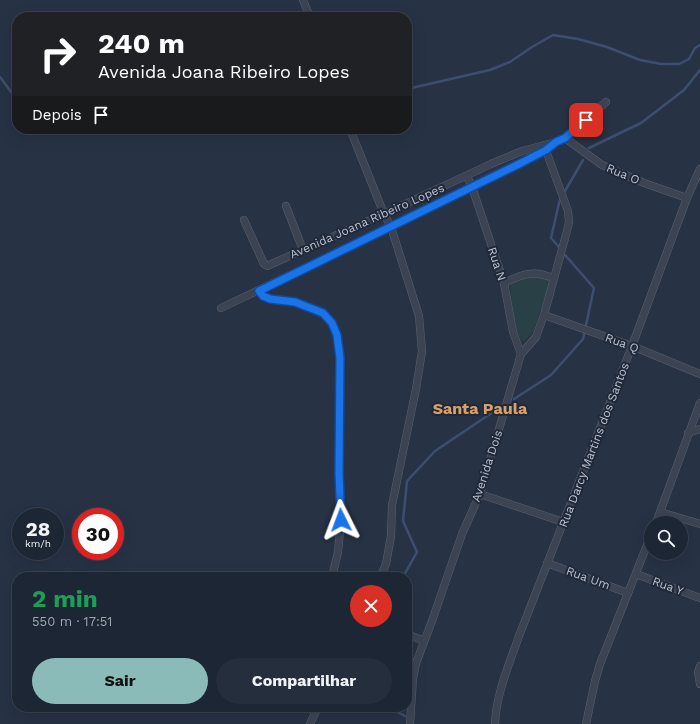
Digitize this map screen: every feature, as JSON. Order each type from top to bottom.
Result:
[{"type":"street","points":[[303,0],[308,12]]},
{"type":"street","name":"Avenida Joana Ribeiro Lopes","points":[[220,308],[259,291],[392,227],[521,163],[545,147],[565,138],[606,102]]},
{"type":"street","points":[[352,134],[384,214],[392,227],[419,316],[422,351],[416,389],[392,505],[391,536],[386,564],[382,572]]},
{"type":"street","name":"Rua O","points":[[565,138],[602,165],[644,183],[687,198]]},
{"type":"street","name":"Avenida Joana Ribeiro Lopes","points":[[244,220],[264,264],[267,266],[522,151],[545,147]]},
{"type":"street","name":"Avenida Dois","points":[[412,694],[416,663],[462,534],[480,494],[521,354],[536,337],[544,315],[567,231],[569,222],[568,211],[545,147]]},
{"type":"street","name":"Rua Darcy Martins dos Santos","points":[[495,724],[496,710],[502,684],[519,636],[632,346],[687,198],[700,169]]},
{"type":"street","name":"Rua N","points":[[467,176],[504,283],[513,332],[521,354]]},
{"type":"street","points":[[286,206],[303,250]]},
{"type":"street","points":[[504,283],[518,276],[537,273],[545,274],[554,280]]},
{"type":"street","points":[[259,291],[263,296],[270,299],[295,302],[323,313],[332,323],[337,335],[340,358],[339,473],[341,520],[338,552],[333,572]]},
{"type":"street","name":"Rua Q","points":[[544,315],[632,346],[700,374]]},
{"type":"street","points":[[659,516],[700,403]]},
{"type":"street","points":[[688,433],[700,429]]},
{"type":"street","points":[[480,494],[563,522]]},
{"type":"street","points":[[660,512],[700,524]]},
{"type":"street","points":[[586,724],[594,681],[644,553]]},
{"type":"street","name":"Rua Um","points":[[547,563],[628,593]]},
{"type":"street","name":"Rua Y","points":[[636,574],[700,598]]},
{"type":"street","points":[[412,636],[424,641]]},
{"type":"street","points":[[700,666],[698,672],[700,684]]},
{"type":"street","points":[[310,724],[316,712]]},
{"type":"street","name":"Avenida Dois","points":[[410,724],[411,712]]},
{"type":"green space","points":[[539,275],[551,282],[533,332],[523,342],[515,324],[510,285],[519,280]]},
{"type":"waterway","points":[[412,88],[490,70],[510,62],[553,35],[578,39],[607,47],[640,60],[661,64],[679,64],[689,59],[695,48],[700,45]]},
{"type":"waterway","points":[[589,148],[641,123],[684,90],[700,70]]},
{"type":"waterway","points":[[0,77],[12,93]]},
{"type":"waterway","points":[[565,191],[583,160]]},
{"type":"waterway","points":[[559,247],[551,238],[560,199]]},
{"type":"waterway","points":[[514,399],[551,375],[583,339],[594,288],[565,255]]},
{"type":"waterway","points":[[406,572],[417,552],[403,521],[407,481],[435,451],[499,408]]},
{"type":"waterway","points":[[397,712],[405,716]]},
{"type":"district","name":"Santa Paula","points":[[480,408]]},
{"type":"route","points":[[341,520],[339,473],[340,358],[337,335],[332,323],[323,313],[295,302],[270,299],[263,296],[259,291],[392,227],[546,150],[556,142],[565,138],[586,120]]}]
